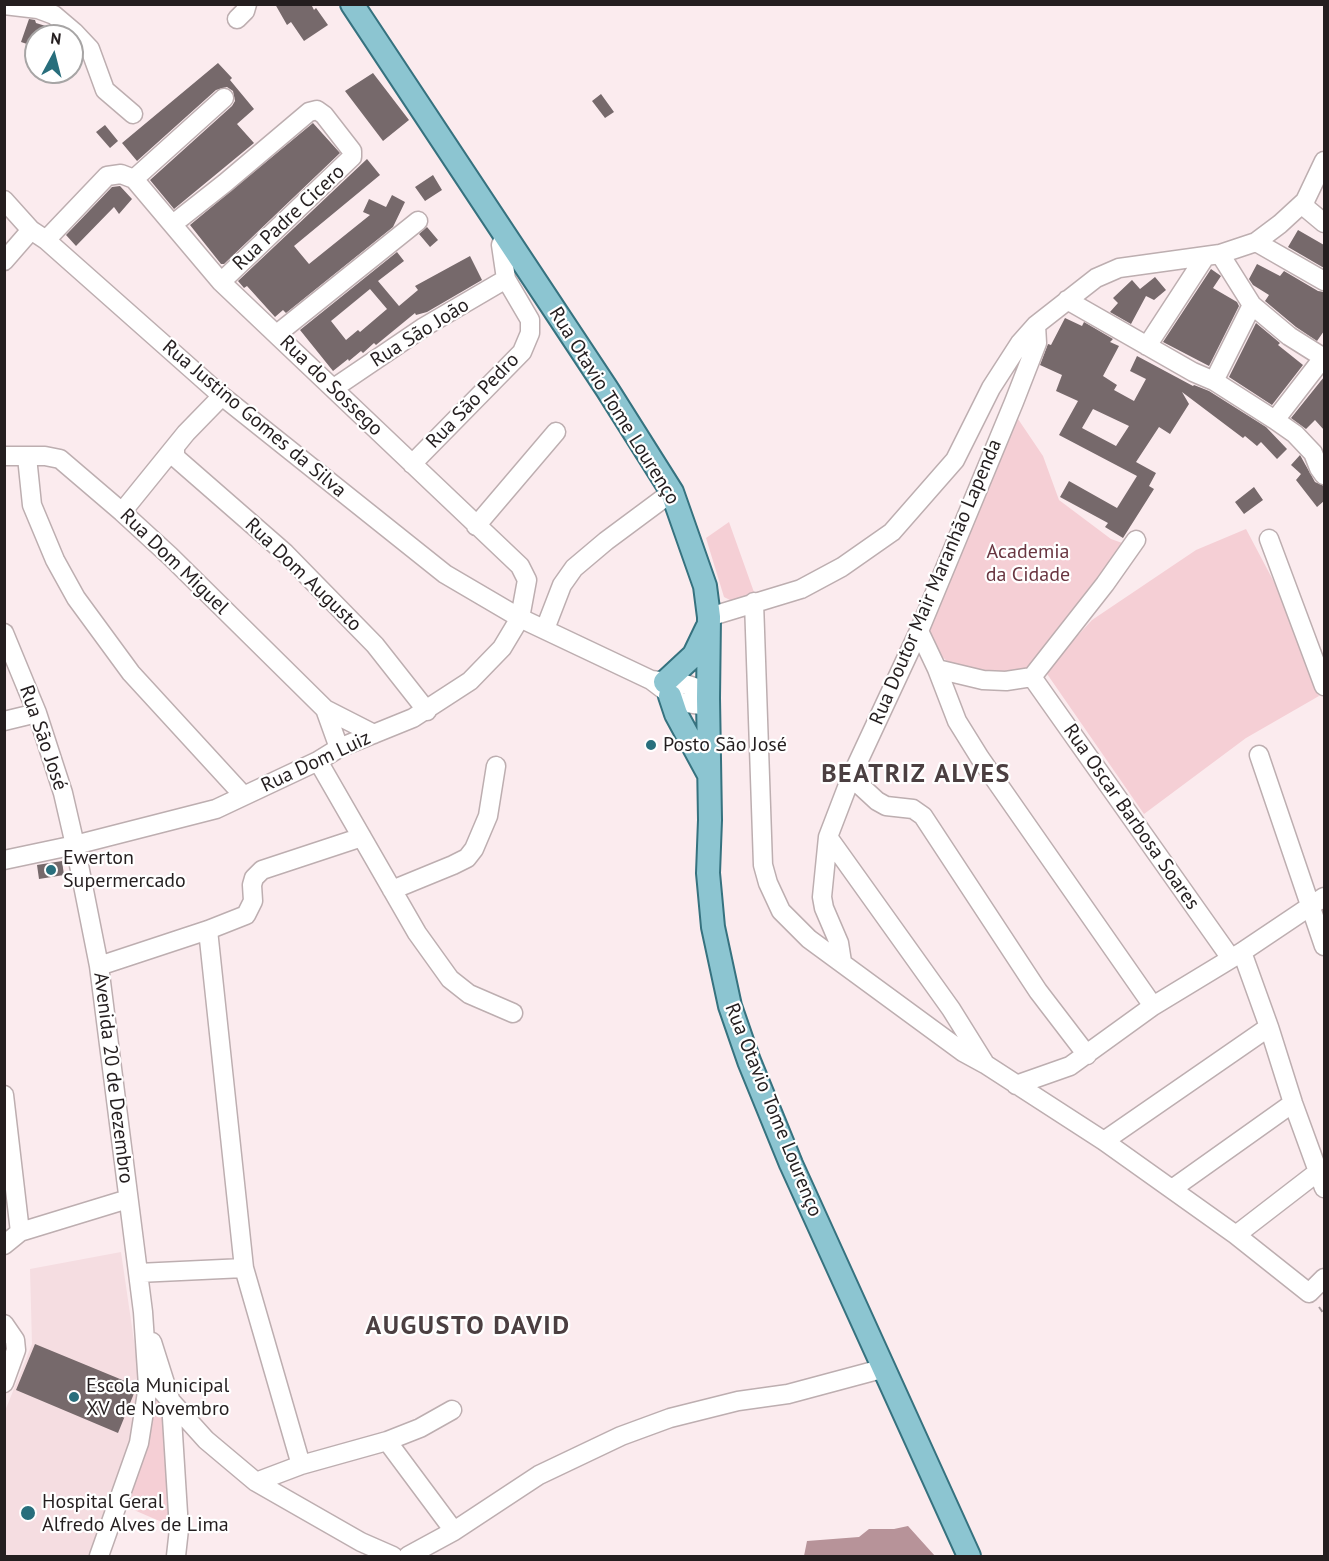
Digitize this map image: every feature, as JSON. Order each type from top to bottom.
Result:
[{"type":"main road","name":"Rua Otavio Tome Lourenço","points":[[352,4],[607,389],[672,492],[705,586],[710,620],[708,873],[713,927],[730,1006],[749,1061],[791,1164],[969,1557]]},
{"type":"main road","points":[[710,620],[694,655],[662,686],[710,777]]},
{"type":"street","points":[[4,5],[39,9],[54,15],[90,50],[105,90],[133,114]]},
{"type":"street","points":[[4,261],[39,235],[107,176],[115,173],[134,179],[224,98]]},
{"type":"street","name":"Rua Padre Cicero","points":[[173,224],[313,110],[324,115],[352,151],[349,162],[221,282]]},
{"type":"street","points":[[1306,205],[1324,161]]},
{"type":"street","name":"Rua do Sossego","points":[[134,179],[221,282],[520,566],[527,580],[520,618]]},
{"type":"street","points":[[710,620],[754,602],[801,589],[842,567],[892,532],[955,460],[997,379],[1020,343],[1036,325],[1096,278],[1119,268],[1213,256],[1256,242],[1324,194]]},
{"type":"street","name":"Rua Justino Gomes da Silva","points":[[4,200],[39,235],[222,396],[445,574],[520,618],[662,686],[686,704],[701,705],[708,698]]},
{"type":"street","points":[[1306,205],[1324,223]]},
{"type":"street","points":[[277,333],[417,221]]},
{"type":"street","name":"Rua São Pedro","points":[[412,464],[522,352],[530,333],[530,320],[506,279],[501,245],[505,235]]},
{"type":"street","points":[[1256,242],[1324,281]]},
{"type":"street","points":[[1213,256],[1252,305],[1289,336],[1324,358],[1275,420]]},
{"type":"street","points":[[1147,346],[1213,256]]},
{"type":"street","name":"Rua São João","points":[[334,388],[424,327],[506,279]]},
{"type":"street","points":[[1067,300],[1193,372],[1214,381],[1319,449],[1319,468],[1324,475]]},
{"type":"street","points":[[1214,381],[1252,305]]},
{"type":"street","name":"Rua Doutor Mair Maranhão Lapenda","points":[[842,962],[839,943],[824,908],[822,897],[828,837],[851,777],[919,631],[1014,402],[1036,343],[1036,325]]},
{"type":"street","points":[[123,512],[186,433],[222,396]]},
{"type":"street","points":[[969,432],[1014,402]]},
{"type":"street","points":[[476,526],[556,432]]},
{"type":"street","name":"Rua Dom Augusto","points":[[175,448],[175,457],[285,553],[375,645],[427,711]]},
{"type":"street","name":"Rua Dom Miguel","points":[[4,456],[45,456],[60,459],[123,512],[170,556],[325,709],[374,734]]},
{"type":"street","points":[[27,457],[32,505],[55,560],[76,598],[131,673],[243,795]]},
{"type":"street","points":[[545,629],[562,585],[574,568],[672,492]]},
{"type":"street","points":[[1269,539],[1324,686]]},
{"type":"street","points":[[938,669],[983,680],[1006,681],[1032,677],[1105,584],[1136,540]]},
{"type":"street","points":[[754,602],[763,865],[768,883],[782,911],[809,939],[963,1052],[1104,1141],[1236,1235],[1309,1293],[1324,1278]]},
{"type":"street","name":"Rua Dom Luiz","points":[[4,860],[75,845],[216,809],[318,761],[339,748],[427,711],[470,681],[502,648],[520,618]]},
{"type":"street","points":[[919,631],[938,669],[957,721],[980,758],[1153,1006]]},
{"type":"street","name":"Rua São José","points":[[4,633],[37,713],[63,793],[75,845]]},
{"type":"street","name":"Rua Oscar Barbosa Soares","points":[[1032,677],[1236,954],[1269,1027],[1293,1103],[1322,1180]]},
{"type":"street","name":"Rua Dom Miguel","points":[[325,709],[339,748]]},
{"type":"street","points":[[4,721],[37,713]]},
{"type":"street","points":[[1259,755],[1317,901],[1324,946]]},
{"type":"street","points":[[318,761],[417,933],[450,978],[469,994],[513,1013]]},
{"type":"street","points":[[393,890],[467,858],[474,849],[488,816],[496,766]]},
{"type":"street","points":[[851,777],[877,801],[886,806],[913,809],[923,816],[1038,991],[1087,1054]]},
{"type":"street","points":[[99,966],[246,915],[253,901],[252,885],[257,874],[262,870],[362,837]]},
{"type":"street","points":[[828,837],[951,1009],[985,1064]]},
{"type":"street","name":"Avenida 20 de Dezembro","points":[[75,845],[99,966],[142,1312]]},
{"type":"street","points":[[1016,1085],[1070,1066],[1153,1006],[1317,901]]},
{"type":"street","points":[[208,930],[244,1268],[301,1466]]},
{"type":"street","points":[[1104,1141],[1269,1027]]},
{"type":"street","points":[[4,1095],[20,1232]]},
{"type":"street","points":[[1172,1189],[1293,1103]]},
{"type":"street","points":[[1236,1235],[1322,1180]]},
{"type":"street","points":[[4,1245],[20,1232],[128,1199]]},
{"type":"street","points":[[138,1273],[244,1268]]},
{"type":"street","points":[[99,1557],[139,1443],[148,1383],[142,1312]]},
{"type":"street","points":[[142,1312],[171,1402],[179,1529],[176,1557]]},
{"type":"street","points":[[4,1324],[15,1340],[16,1350],[4,1383]]},
{"type":"street","points":[[408,1557],[454,1531],[539,1475],[621,1436],[670,1418],[738,1401],[788,1394],[885,1368]]},
{"type":"street","points":[[148,1383],[160,1389],[206,1440],[256,1482],[361,1542],[393,1557]]},
{"type":"street","points":[[256,1482],[420,1428],[452,1410]]},
{"type":"street","points":[[387,1440],[454,1531]]},
{"type":"shaded area","name":"Escola Municipal XV de Novembro","points":[[121,1252],[140,1382],[136,1425],[92,1556],[5,1556],[5,1411],[32,1344],[30,1269]]},
{"type":"shaded area","points":[[908,1526],[935,1556],[804,1556],[807,1541],[859,1537],[869,1529],[894,1529]]},
{"type":"green space","name":"Academia da Cidade","points":[[1016,416],[1043,456],[1059,500],[1111,539],[1125,544],[1029,673],[992,677],[950,664],[937,652],[929,639],[930,625]]},
{"type":"green space","points":[[729,522],[755,595],[742,599],[730,600],[724,597],[706,538]]},
{"type":"green space","points":[[1246,529],[1283,599],[1319,696],[1246,738],[1144,814],[1045,671],[1092,620],[1196,550]]},
{"type":"green space","points":[[153,1396],[162,1396],[171,1526],[127,1507],[145,1445]]},
{"type":"building","points":[[275,4],[311,4],[328,25],[304,41],[291,22],[287,25]]},
{"type":"building","points":[[29,19],[39,24],[27,24]]},
{"type":"building","points":[[218,63],[254,109],[237,124],[254,143],[174,209],[150,180],[232,106],[235,101],[233,91],[227,87],[216,90],[137,161],[122,143]]},
{"type":"building","points":[[373,73],[409,120],[383,141],[345,91]]},
{"type":"building","points":[[601,94],[614,112],[605,118],[592,101]]},
{"type":"building","points":[[313,123],[340,153],[224,264],[221,264],[190,225]]},
{"type":"building","points":[[105,125],[118,141],[110,148],[96,132]]},
{"type":"building","points":[[367,159],[380,175],[294,246],[309,264],[370,215],[363,212],[369,199],[386,207],[392,195],[405,202],[393,227],[286,313],[283,310],[275,317],[247,286],[244,288],[238,281]]},
{"type":"building","points":[[433,175],[442,190],[425,201],[415,187]]},
{"type":"building","points":[[120,186],[132,199],[119,214],[114,207],[76,246],[66,235],[112,187]]},
{"type":"building","points":[[427,227],[438,240],[430,247],[419,234]]},
{"type":"building","points":[[1298,230],[1324,245],[1324,268],[1288,247]]},
{"type":"building","points":[[397,252],[404,261],[378,281],[399,306],[418,290],[415,286],[470,256],[482,280],[427,312],[416,315],[415,313],[376,345],[374,343],[363,353],[361,351],[333,371],[300,330]],"holes":[[[370,289],[387,309],[360,332],[358,330],[346,340],[331,321]]]},
{"type":"building","points":[[1257,264],[1280,276],[1284,271],[1318,291],[1324,292],[1324,331],[1317,341],[1265,301],[1269,295],[1253,285],[1249,279]]},
{"type":"building","points":[[1211,269],[1221,276],[1213,288],[1237,302],[1239,306],[1209,366],[1163,342]]},
{"type":"building","points":[[1155,277],[1166,290],[1154,300],[1146,296],[1131,324],[1110,312],[1118,303],[1113,298],[1132,280],[1140,289]]},
{"type":"building","points":[[1065,318],[1082,326],[1084,322],[1113,339],[1110,342],[1119,346],[1103,376],[1117,385],[1114,390],[1134,401],[1146,379],[1130,371],[1137,356],[1193,386],[1209,391],[1266,427],[1287,449],[1277,459],[1261,442],[1257,446],[1245,436],[1243,438],[1182,392],[1189,404],[1170,434],[1159,427],[1136,462],[1156,473],[1149,486],[1154,489],[1123,538],[1105,527],[1108,523],[1060,497],[1069,481],[1117,508],[1137,476],[1059,435],[1078,401],[1056,391],[1062,375],[1040,365],[1048,344],[1051,345]],"holes":[[[1093,409],[1129,426],[1116,446],[1082,428]]]},
{"type":"building","points":[[1256,323],[1303,365],[1272,405],[1229,377]]},
{"type":"building","points":[[1324,377],[1324,430],[1315,420],[1306,429],[1291,418]]},
{"type":"building","points":[[1300,455],[1315,482],[1324,486],[1324,501],[1317,507],[1296,480],[1301,474],[1291,465]]},
{"type":"building","points":[[1254,487],[1263,500],[1244,514],[1235,502]]},
{"type":"building","name":"Ewerton Supermercado","points":[[62,861],[64,875],[39,879],[37,865]]},
{"type":"building","points":[[35,1344],[137,1386],[118,1433],[16,1390]]},
{"type":"place","name":"Posto São José","points":[[651,745]]},
{"type":"place","name":"Ewerton Supermercado","points":[[51,870]]},
{"type":"place","name":"Escola Municipal XV de Novembro","points":[[74,1397]]},
{"type":"place","name":"Hospital Geral Alfredo Alves de Lima","points":[[28,1513]]},
{"type":"district","name":"BEATRIZ ALVES","points":[[916,775]]},
{"type":"district","name":"AUGUSTO DAVID","points":[[468,1327]]}]
